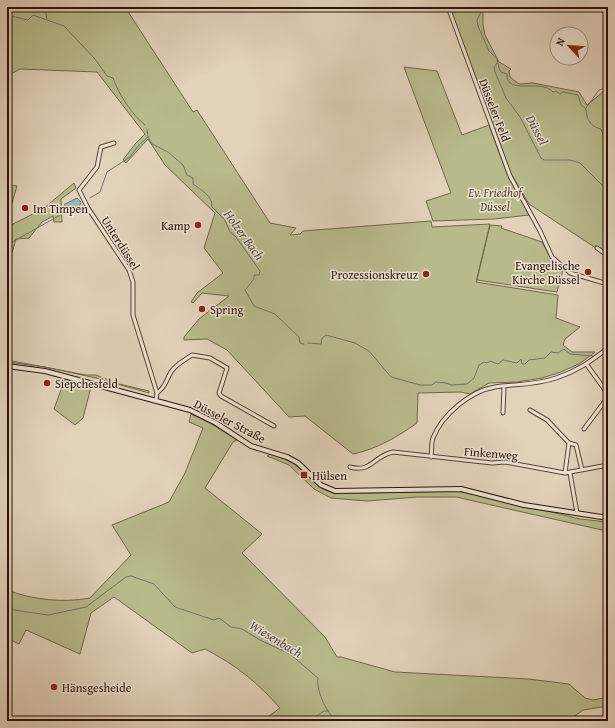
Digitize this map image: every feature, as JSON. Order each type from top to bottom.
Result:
[{"type":"main road","name":"Düsseler Straße","points":[[7,366],[45,371],[156,400],[202,415],[251,446],[287,457],[298,463],[321,485],[335,491],[461,489],[524,505],[608,518]]},
{"type":"street","name":"Düsseler Feld","points":[[448,7],[510,176],[533,217],[552,257],[563,268],[583,278],[608,284]]},
{"type":"street","name":"Unterdüssel","points":[[114,143],[102,147],[97,167],[79,190],[88,208],[129,270],[133,282],[133,315],[157,393]]},
{"type":"street","points":[[597,248],[608,256]]},
{"type":"street","points":[[431,457],[433,440],[438,428],[453,410],[482,391],[504,386],[526,385],[555,378],[587,365],[608,348]]},
{"type":"street","points":[[156,400],[157,393],[165,386],[171,372],[179,364],[192,355],[210,358],[227,368],[219,393],[221,396],[274,426]]},
{"type":"street","points":[[587,365],[604,386],[608,394]]},
{"type":"street","points":[[604,386],[608,382]]},
{"type":"street","points":[[503,413],[504,386]]},
{"type":"street","points":[[584,430],[608,397]]},
{"type":"street","points":[[530,410],[547,420],[570,444],[574,443],[576,445],[582,470]]},
{"type":"street","points":[[565,473],[570,444]]},
{"type":"street","name":"Finkenweg","points":[[350,467],[366,468],[372,465],[378,457],[393,452],[492,463],[505,462],[565,473],[608,465]]},
{"type":"street","points":[[570,473],[577,513]]},
{"type":"green space","points":[[7,7],[125,7],[193,112],[197,110],[270,223],[296,228],[290,235],[300,234],[303,231],[431,221],[432,227],[490,224],[476,282],[558,295],[556,318],[580,327],[565,339],[563,345],[572,352],[595,352],[579,364],[542,378],[517,382],[489,383],[470,394],[461,392],[418,393],[417,423],[386,442],[353,454],[305,416],[289,417],[227,350],[207,339],[184,340],[184,337],[199,319],[229,296],[202,293],[193,303],[191,302],[197,293],[223,273],[204,248],[215,213],[165,165],[148,139],[126,163],[123,160],[145,134],[97,72],[20,69],[7,76]]},
{"type":"green space","points":[[449,7],[483,7],[483,25],[485,35],[499,62],[511,69],[509,71],[510,77],[519,84],[533,83],[579,92],[587,105],[603,92],[608,84],[608,243],[602,252],[529,204],[509,170]]},
{"type":"green space","name":"Ev. Friedhof Düssel","points":[[404,67],[437,71],[462,135],[489,125],[507,174],[529,215],[494,219],[433,221],[426,201],[451,193]]},
{"type":"green space","points":[[74,183],[76,188],[61,199],[62,222],[54,222],[53,216],[42,222],[29,238],[16,239],[12,253],[7,253],[7,227],[43,209]]},
{"type":"green space","points":[[7,186],[17,186],[7,220]]},
{"type":"green space","points":[[490,225],[502,226],[501,228],[542,242],[549,255],[563,270],[557,292],[477,280]]},
{"type":"green space","points":[[7,360],[41,367],[7,362]]},
{"type":"green space","points":[[53,369],[86,375],[96,375],[119,384],[149,391],[149,393],[96,378]]},
{"type":"green space","points":[[65,379],[91,387],[83,418],[75,425],[54,409]]},
{"type":"green space","points":[[191,414],[210,423],[237,440],[233,442],[205,488],[262,534],[242,553],[325,637],[337,657],[395,672],[528,679],[569,684],[585,698],[593,700],[608,697],[608,706],[583,710],[568,721],[262,721],[280,708],[246,675],[227,661],[205,649],[192,653],[114,597],[91,613],[80,654],[26,630],[19,644],[7,638],[7,590],[48,600],[80,600],[90,598],[131,555],[112,525],[169,502],[185,473],[203,428],[189,422]]},
{"type":"green space","points":[[270,454],[292,462],[323,489],[331,492],[367,493],[457,491],[480,495],[580,519],[608,522],[608,530],[602,530],[456,497],[417,497],[367,501],[331,498],[314,489],[289,465],[267,456]]},
{"type":"water","points":[[77,198],[81,202],[79,208],[62,214],[65,204]]},
{"type":"waterway","points":[[43,7],[45,9],[47,19]]},
{"type":"waterway","name":"Düssel","points":[[481,7],[482,10],[477,20],[478,26],[489,51],[497,59],[501,72],[507,74],[508,81],[518,86],[541,86],[548,88],[553,92],[556,91],[560,94],[563,92],[578,95],[581,105],[586,109],[590,122],[597,128],[601,129],[608,148]]},
{"type":"waterway","name":"Holzer Bach","points":[[7,15],[28,20],[33,15],[64,26],[95,59],[107,76],[113,78],[126,103],[135,116],[145,125]]},
{"type":"waterway","name":"Düssel","points":[[497,63],[494,67],[495,72],[506,98],[520,117],[541,158],[544,160],[570,160],[580,163],[608,191]]},
{"type":"waterway","points":[[586,108],[599,90],[608,87]]},
{"type":"waterway","name":"Holzer Bach","points":[[147,129],[148,137],[152,144],[168,152],[183,165],[187,175],[193,178],[193,184],[209,196],[212,207],[225,220],[230,232],[236,237],[260,271],[259,275],[254,275],[254,279],[245,290],[254,306],[275,314],[299,337],[300,343],[304,344]]},
{"type":"waterway","points":[[90,198],[100,192],[107,172],[130,157],[138,146],[148,137]]},
{"type":"waterway","points":[[7,245],[62,214]]},
{"type":"waterway","name":"Holzer Bach","points":[[308,343],[321,344],[322,338],[326,335],[355,343],[369,351],[391,377],[420,385],[432,385],[436,382],[451,385],[467,384],[474,378],[479,365],[484,362],[487,363],[490,361],[498,364],[503,360],[517,363],[521,359],[522,364],[525,364],[529,360],[545,358],[551,352],[558,353],[564,349],[570,354],[593,356]]},
{"type":"waterway","name":"Wiesenbach","points":[[7,609],[48,615],[86,607],[126,577],[131,576],[154,584],[175,607],[214,620],[219,618],[231,627],[242,629],[260,640],[290,654],[318,678],[319,692],[323,702],[333,718],[338,721]]},
{"type":"waterway","points":[[309,721],[324,711],[329,711]]},
{"type":"waterway","name":"Wiesenbach","points":[[404,721],[409,721]]},
{"type":"place","name":"Im Timpen","points":[[25,208]]},
{"type":"place","name":"Kamp","points":[[198,225]]},
{"type":"place","name":"Evangelische Kirche Düssel","points":[[588,272]]},
{"type":"place","name":"Prozessionskreuz","points":[[426,274]]},
{"type":"place","name":"Spring","points":[[202,309]]},
{"type":"place","name":"Siepchesfeld","points":[[47,383]]},
{"type":"place","name":"Hülsen","points":[[304,475]]},
{"type":"place","name":"Hänsgesheide","points":[[54,687]]}]
